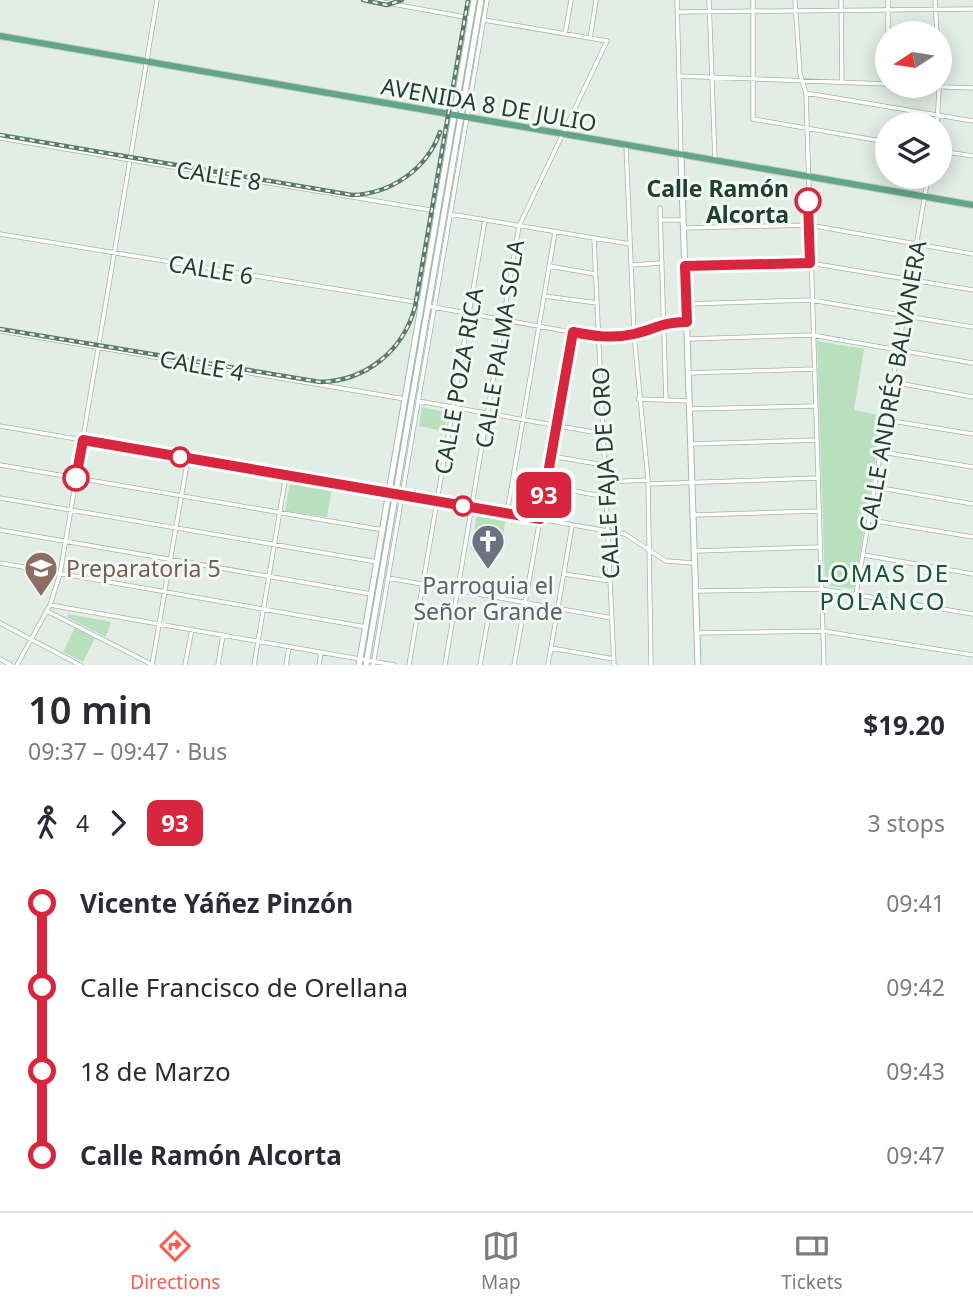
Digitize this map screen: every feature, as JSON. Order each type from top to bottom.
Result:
[{"type":"main road","points":[[438,229],[438,212],[461,116],[474,0]]},
{"type":"main road","points":[[367,663],[428,306],[438,229],[481,0]]},
{"type":"main road","name":"AVENIDA 8 DE JULIO","points":[[0,36],[973,205]]},
{"type":"main road","points":[[681,155],[698,665]]},
{"type":"main road","points":[[367,663],[366,627],[371,594],[383,530],[396,494],[405,399],[428,306]]},
{"type":"street","points":[[17,665],[50,605],[60,574],[157,0]]},
{"type":"street","points":[[371,0],[470,18]]},
{"type":"street","points":[[367,663],[388,578],[396,494],[418,401],[428,306],[450,214],[461,116],[487,0]]},
{"type":"street","points":[[565,34],[570,0]]},
{"type":"street","points":[[677,0],[681,155]]},
{"type":"street","points":[[709,0],[715,160]]},
{"type":"street","points":[[753,0],[753,119],[875,140]]},
{"type":"street","points":[[795,0],[802,81],[806,93],[824,665]]},
{"type":"street","points":[[841,0],[842,83]]},
{"type":"street","points":[[888,0],[888,21]]},
{"type":"street","points":[[935,0],[936,21]]},
{"type":"street","points":[[484,20],[590,38],[596,1]]},
{"type":"street","points":[[677,12],[973,9]]},
{"type":"street","name":"CALLE PALMA SOLA","points":[[445,665],[519,226],[607,41],[590,38]]},
{"type":"street","points":[[678,76],[875,84]]},
{"type":"street","points":[[952,87],[973,88]]},
{"type":"street","points":[[806,93],[921,112]]},
{"type":"street","points":[[952,117],[973,121]]},
{"type":"street","name":"CALLE 8","points":[[0,138],[438,212]]},
{"type":"street","points":[[626,145],[638,399],[648,482],[651,665]]},
{"type":"street","points":[[952,153],[973,156]]},
{"type":"street","name":"CALLE ANDRÉS BALVANERA","points":[[856,594],[926,189]]},
{"type":"street","points":[[660,208],[666,400]]},
{"type":"street","points":[[450,214],[630,244]]},
{"type":"street","name":"CALLE POZA RICA","points":[[409,665],[485,220]]},
{"type":"street","points":[[660,220],[684,220]]},
{"type":"street","points":[[684,228],[809,225],[973,254]]},
{"type":"street","points":[[507,513],[555,232]]},
{"type":"street","name":"CALLE 6","points":[[0,234],[598,337],[634,334],[664,322]]},
{"type":"street","name":"CALLE FAJA DE ORO","points":[[594,239],[614,665]]},
{"type":"street","points":[[631,265],[662,263]]},
{"type":"street","points":[[685,266],[810,263],[973,290]]},
{"type":"street","points":[[549,266],[595,274]]},
{"type":"street","points":[[544,296],[597,303]]},
{"type":"street","points":[[687,304],[811,300],[973,327]]},
{"type":"street","points":[[664,322],[687,322]]},
{"type":"street","name":"CALLE 4","points":[[0,331],[405,399]]},
{"type":"street","points":[[514,665],[573,332]]},
{"type":"street","points":[[688,339],[812,335],[973,363]]},
{"type":"street","points":[[689,373],[814,369]]},
{"type":"street","points":[[892,382],[973,397]]},
{"type":"street","points":[[638,399],[690,401]]},
{"type":"street","points":[[418,401],[604,434]]},
{"type":"street","points":[[690,409],[815,406]]},
{"type":"street","points":[[886,420],[973,434]]},
{"type":"street","points":[[0,426],[609,531],[635,538],[666,561],[696,563]]},
{"type":"street","points":[[691,444],[816,440]]},
{"type":"street","points":[[881,452],[973,467]]},
{"type":"street","points":[[551,456],[605,465]]},
{"type":"street","points":[[47,611],[153,665],[188,458]]},
{"type":"street","points":[[0,464],[383,530]]},
{"type":"street","points":[[254,665],[286,475]]},
{"type":"street","points":[[606,482],[817,478]]},
{"type":"street","points":[[546,486],[607,497]]},
{"type":"street","points":[[875,487],[973,504]]},
{"type":"street","points":[[0,498],[377,562]]},
{"type":"street","points":[[694,515],[818,511]]},
{"type":"street","points":[[870,520],[973,537]]},
{"type":"street","points":[[548,665],[572,525]]},
{"type":"street","points":[[0,530],[371,594]]},
{"type":"street","points":[[696,551],[820,547]]},
{"type":"street","points":[[863,555],[973,574]]},
{"type":"street","points":[[0,563],[366,627]]},
{"type":"street","points":[[564,574],[611,581]]},
{"type":"street","points":[[388,578],[612,618]]},
{"type":"street","points":[[696,592],[821,589],[973,614]]},
{"type":"street","points":[[480,665],[492,597]]},
{"type":"street","points":[[50,605],[321,652],[367,663],[394,665]]},
{"type":"street","points":[[0,623],[80,665]]},
{"type":"street","points":[[185,665],[192,629]]},
{"type":"street","points":[[697,633],[822,631],[973,656]]},
{"type":"street","points":[[218,665],[223,635]]},
{"type":"street","points":[[286,665],[289,647]]},
{"type":"street","points":[[551,648],[614,659]]},
{"type":"street","points":[[319,665],[321,652]]},
{"type":"street","points":[[0,659],[11,665]]},
{"type":"green space","points":[[817,341],[864,349],[854,410],[883,416],[854,589],[825,585]]},
{"type":"green space","points":[[422,407],[447,412],[444,431],[419,426]]},
{"type":"green space","points":[[290,482],[332,488],[327,517],[285,511]]},
{"type":"green space","points":[[477,513],[506,518],[499,556],[471,551]]},
{"type":"green space","points":[[68,614],[111,622],[106,637],[67,617]]},
{"type":"green space","points":[[75,628],[95,638],[83,662],[63,652]]},
{"type":"railway","points":[[363,0],[387,5],[402,0]]},
{"type":"railway","points":[[0,329],[320,382],[353,376],[380,361],[402,337],[415,307],[468,0]]},
{"type":"railway","points":[[0,135],[352,195],[380,190],[406,177],[426,157],[440,132]]},
{"type":"bus line","name":"93","points":[[76,478],[83,440],[540,519],[573,332],[598,337],[634,334],[664,322],[687,322],[685,266],[810,263],[808,201]]},
{"type":"place","name":"Calle Ramón Alcorta","points":[[808,201]]},
{"type":"place","name":"Parroquia el Señor Grande","points":[[488,571]]},
{"type":"place","name":"Preparatoria 5","points":[[41,598]]},
{"type":"district","name":"LOMAS DE POLANCO","points":[[883,586]]}]
